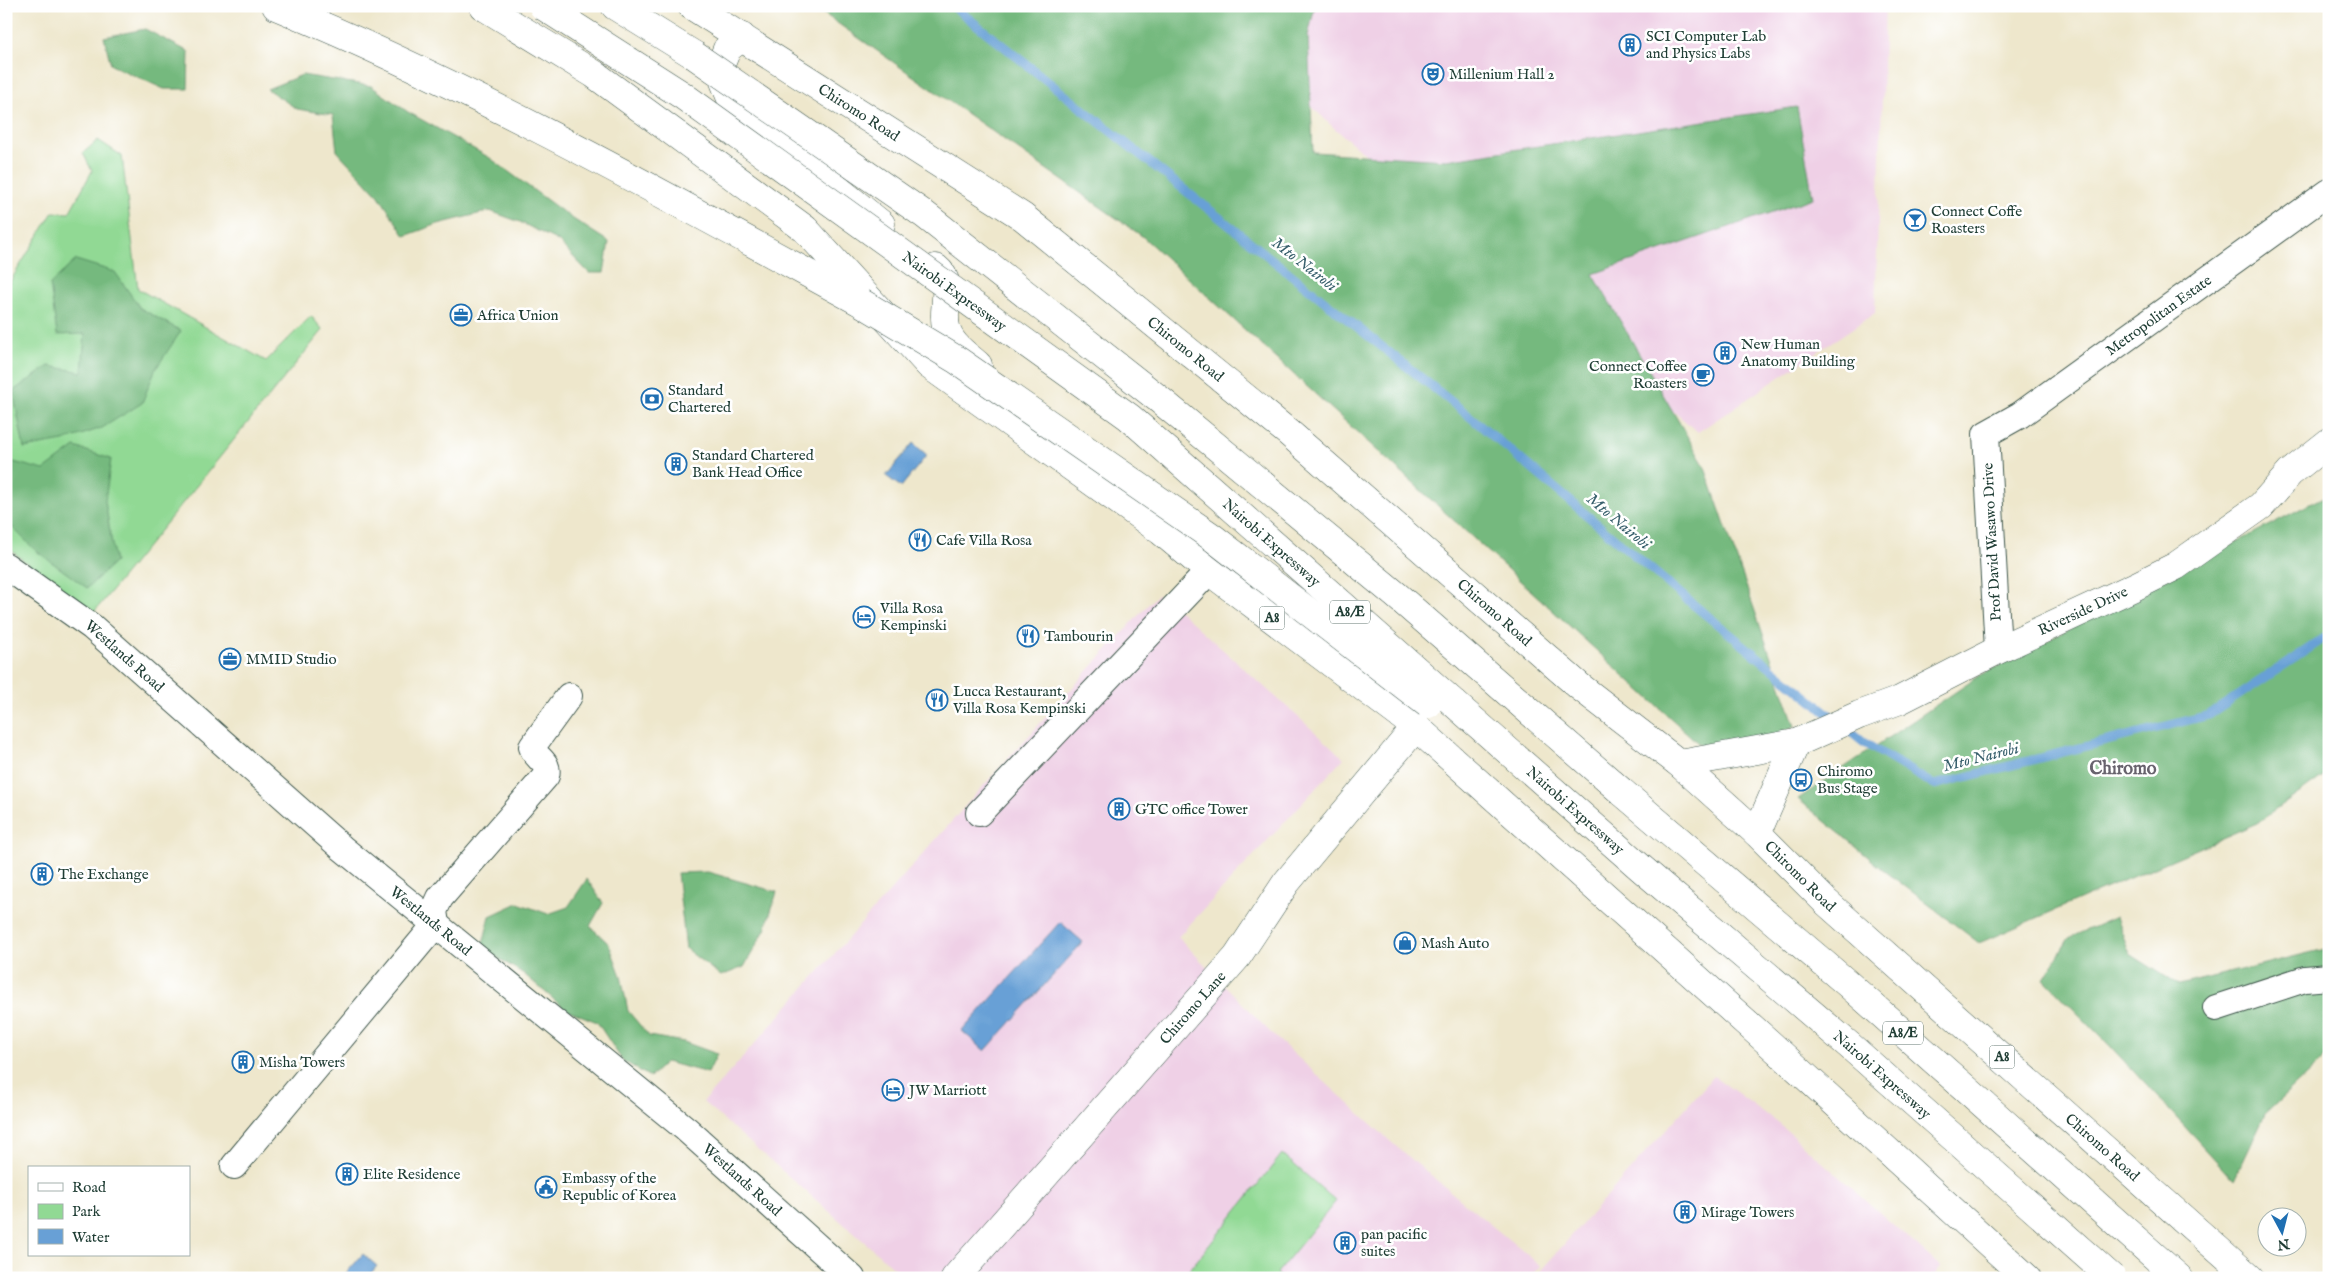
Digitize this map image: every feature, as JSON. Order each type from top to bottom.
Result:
[{"type":"main road","points":[[276,6],[494,106],[652,188],[862,303],[957,360],[1212,537],[1641,868]]},
{"type":"main road","name":"A8","points":[[483,6],[594,74],[805,229],[929,364],[1160,531],[1209,571],[1416,727],[1754,1029],[2027,1278]]},
{"type":"main road","name":"Nairobi Expressway","points":[[542,6],[682,95],[1129,417],[1641,868],[1850,1046],[2112,1278]]},
{"type":"main road","name":"A8/E","points":[[615,6],[694,55],[925,215],[1160,400],[1396,595],[1622,792],[1848,984],[2179,1278]]},
{"type":"main road","name":"Chiromo Road","points":[[692,6],[1023,217],[1289,433],[1578,686],[1680,764],[1757,833],[1825,901],[2250,1278]]},
{"type":"main road","points":[[742,37],[727,49],[719,69],[734,106],[943,273],[946,284],[945,327],[951,340],[1096,464],[1160,531]]},
{"type":"main road","name":"Riverside Drive","points":[[1680,764],[1803,741],[1860,715],[1900,700],[1998,650],[2176,566],[2261,506],[2290,473],[2329,442]]},
{"type":"main road","name":"Chiromo Lane","points":[[955,1278],[1237,957],[1286,883],[1416,727]]},
{"type":"main road","points":[[1757,833],[1803,741]]},
{"type":"street","name":"Metropolitan Estate","points":[[1986,434],[2020,415],[2329,192]]},
{"type":"street","name":"Prof David Wasawo Drive","points":[[1986,434],[1998,650]]},
{"type":"street","name":"Westlands Road","points":[[6,566],[92,627],[342,848],[686,1129],[852,1278]]},
{"type":"street","points":[[980,813],[1209,571]]},
{"type":"street","points":[[234,1166],[436,924],[434,911],[440,898],[546,776],[548,769],[546,763],[533,752],[532,748],[569,696]]},
{"type":"street","points":[[2216,1008],[2305,979],[2329,977]]},
{"type":"shaded area","points":[[1208,6],[1885,6],[1875,313],[1698,432],[1333,127]]},
{"type":"shaded area","points":[[1157,595],[1174,606],[1344,758],[1178,937],[1272,1034],[1400,1150],[1541,1266],[1530,1278],[906,1278],[703,1102],[985,784]]},
{"type":"shaded area","points":[[1714,1076],[1777,1122],[1941,1267],[1932,1278],[1534,1278]]},
{"type":"green space","points":[[813,6],[1315,6],[1308,36],[1313,152],[1446,160],[1797,107],[1813,198],[1593,274],[1704,465],[1795,726],[1721,764],[1142,236]]},
{"type":"green space","points":[[145,29],[189,52],[188,89],[164,89],[111,65],[104,37]]},
{"type":"green space","points":[[302,75],[371,86],[408,112],[490,158],[570,217],[609,242],[604,273],[589,273],[558,241],[520,222],[490,211],[438,224],[405,236],[379,196],[337,151],[333,115],[297,109],[267,89]]},
{"type":"green space","points":[[98,140],[122,156],[138,289],[266,361],[311,316],[323,330],[91,616],[6,546],[6,288],[53,212],[69,213],[92,171],[83,153]]},
{"type":"green space","points":[[76,260],[115,272],[140,308],[181,331],[155,370],[142,403],[102,428],[63,441],[24,448],[13,391],[49,366],[82,372],[85,334],[57,335],[50,284]]},
{"type":"green space","points":[[75,447],[111,459],[105,501],[115,562],[87,588],[35,550],[6,521],[6,460],[44,470]]},
{"type":"green space","points":[[2329,494],[2329,772],[2257,823],[1979,943],[1885,871],[1798,799],[1979,676]]},
{"type":"green space","points":[[708,872],[777,892],[765,930],[744,967],[721,976],[686,949],[677,873]]},
{"type":"green space","points":[[587,879],[603,903],[590,926],[609,944],[621,976],[628,1011],[649,1036],[684,1042],[717,1054],[708,1073],[666,1062],[650,1077],[622,1060],[597,1022],[565,1009],[524,974],[482,948],[490,916],[518,903],[548,914],[568,907]]},
{"type":"green space","points":[[2116,917],[2130,954],[2179,985],[2329,948],[2329,1054],[2265,1114],[2234,1180],[2111,1047],[2044,979],[2069,938]]},
{"type":"green space","points":[[1282,1154],[1336,1201],[1277,1273],[1281,1278],[1183,1278]]},
{"type":"water","points":[[913,443],[927,455],[901,487],[886,476]]},
{"type":"water","points":[[1060,922],[1083,942],[985,1051],[962,1031]]},
{"type":"water","points":[[363,1254],[377,1266],[367,1278],[342,1278]]},
{"type":"waterway","name":"Mto Nairobi","points":[[953,6],[1468,415],[1684,597],[1863,742],[1934,785],[2209,715],[2329,635]]},
{"type":"place","name":"SCI Computer Lab and Physics Labs","points":[[1630,45]]},
{"type":"place","name":"Millenium Hall 2","points":[[1433,74]]},
{"type":"place","name":"Connect Coffe Roasters","points":[[1915,220]]},
{"type":"place","name":"Africa Union","points":[[461,315]]},
{"type":"place","name":"New Human Anatomy Building","points":[[1725,353]]},
{"type":"place","name":"Connect Coffee Roasters","points":[[1703,375]]},
{"type":"place","name":"Standard Chartered","points":[[652,399]]},
{"type":"place","name":"Standard Chartered Bank Head Office","points":[[676,464]]},
{"type":"place","name":"Cafe Villa Rosa","points":[[920,540]]},
{"type":"place","name":"Villa Rosa Kempinski","points":[[864,617]]},
{"type":"place","name":"Tambourin","points":[[1028,636]]},
{"type":"place","name":"MMID Studio","points":[[230,659]]},
{"type":"place","name":"Lucca Restaurant, Villa Rosa Kempinski","points":[[937,700]]},
{"type":"place","name":"Chiromo Bus Stage","points":[[1801,780]]},
{"type":"place","name":"GTC office Tower","points":[[1119,809]]},
{"type":"place","name":"The Exchange","points":[[42,874]]},
{"type":"place","name":"Mash Auto","points":[[1405,943]]},
{"type":"place","name":"Misha Towers","points":[[243,1062]]},
{"type":"place","name":"JW Marriott","points":[[893,1090]]},
{"type":"place","name":"Elite Residence","points":[[347,1174]]},
{"type":"place","name":"Embassy of the Republic of Korea","points":[[546,1187]]},
{"type":"place","name":"Mirage Towers","points":[[1685,1212]]},
{"type":"place","name":"pan pacific suites","points":[[1345,1243]]},
{"type":"district","name":"Chiromo","points":[[2123,769]]}]
